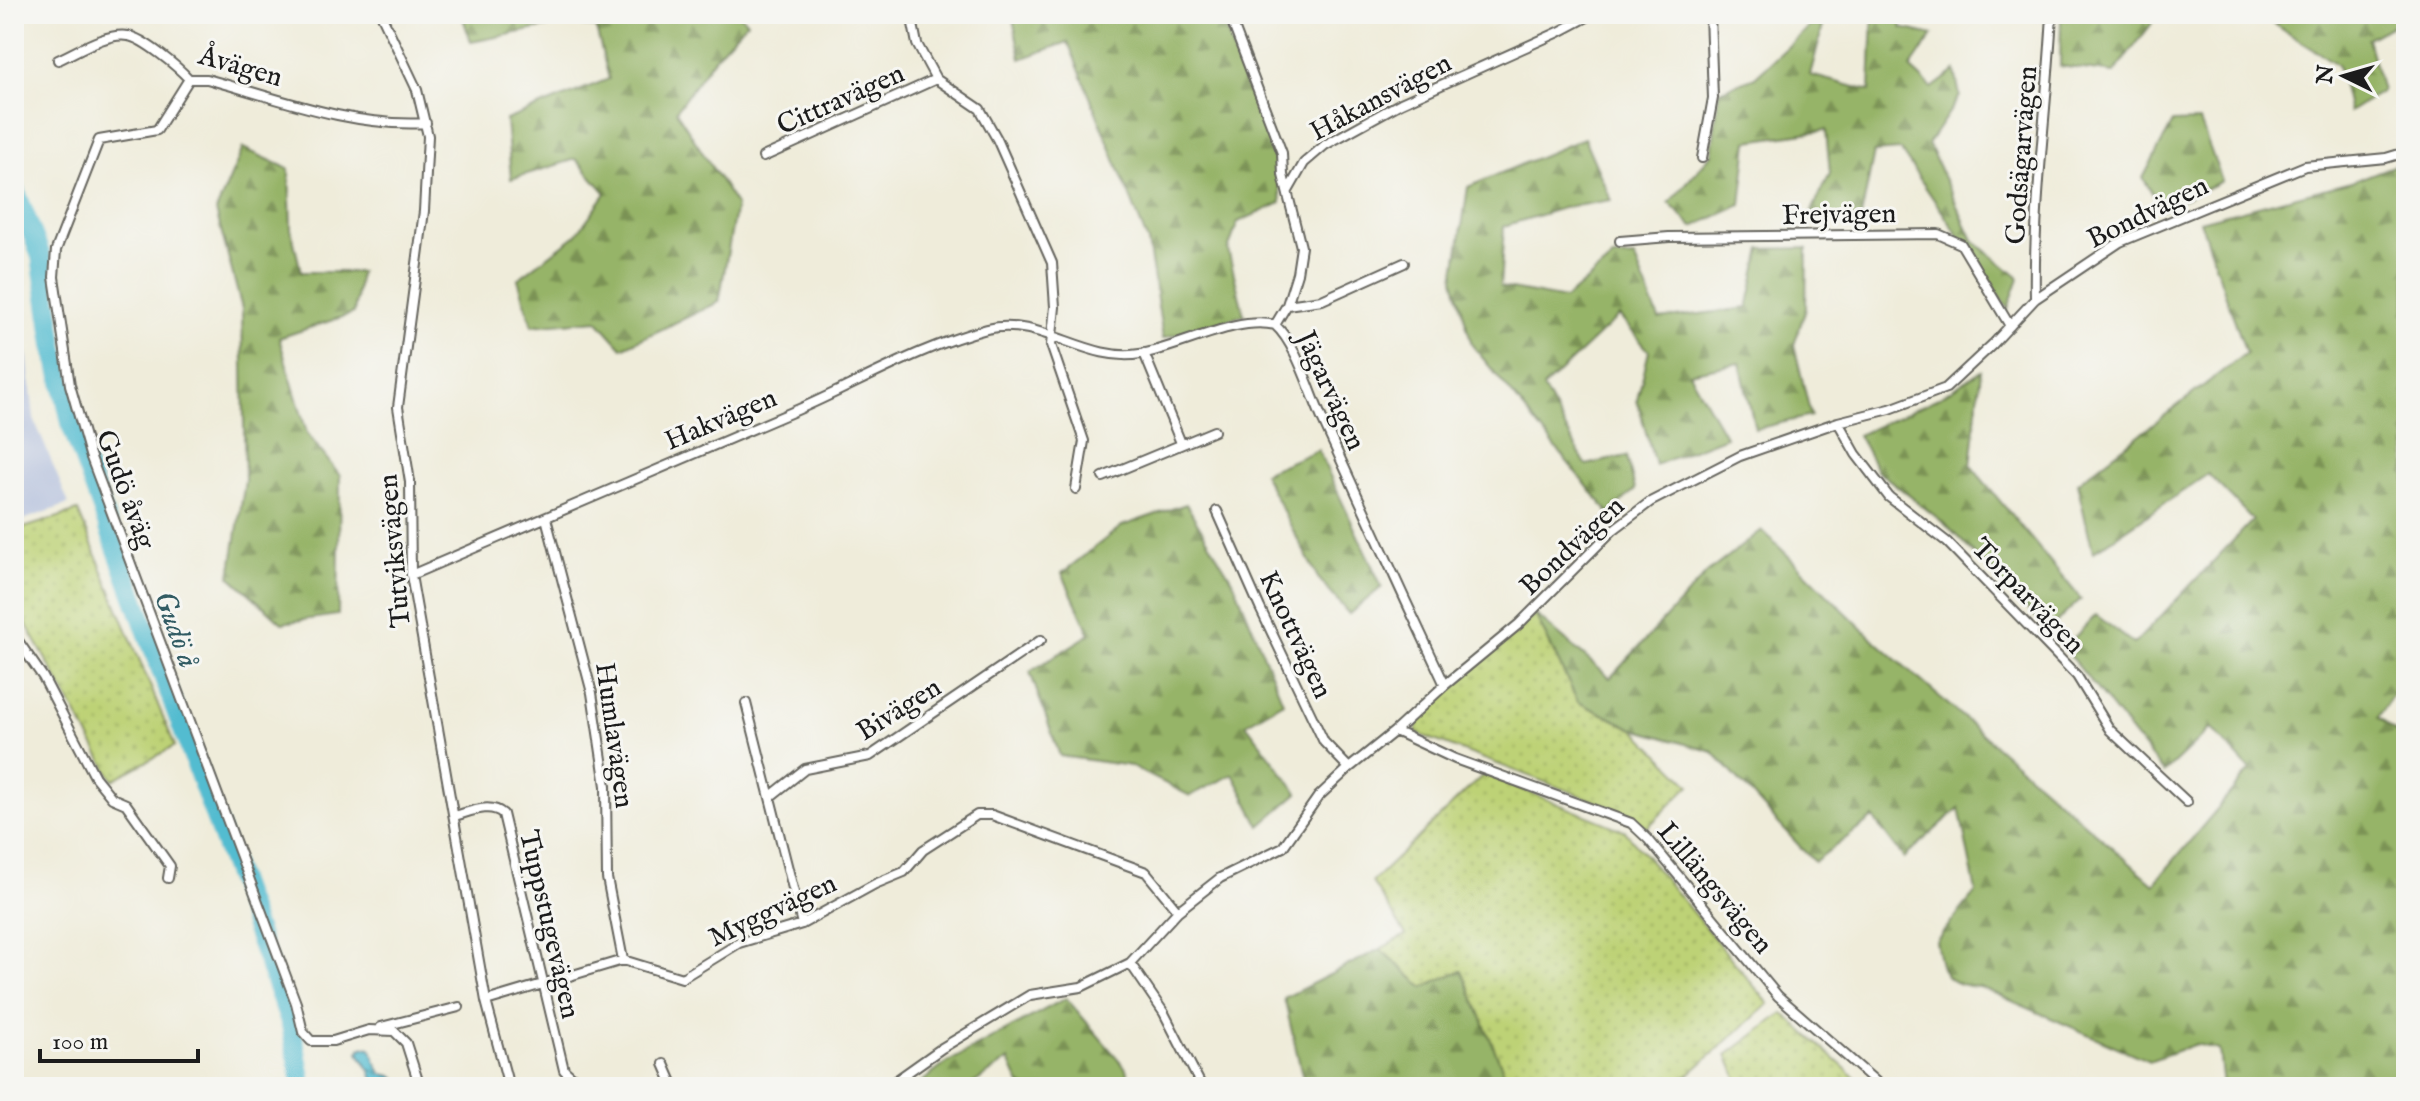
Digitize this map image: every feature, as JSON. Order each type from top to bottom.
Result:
[{"type":"street","name":"Tutviksvägen","points":[[381,14],[417,90],[428,136],[424,211],[398,407],[410,482],[411,575],[486,1001],[509,1087]]},
{"type":"street","points":[[911,14],[917,44],[936,79],[980,109],[997,139],[1052,263],[1055,307],[1051,345],[1084,441],[1076,489]]},
{"type":"street","name":"Jägarvägen","points":[[1229,14],[1282,153],[1283,175],[1301,247],[1287,305],[1275,325],[1290,345],[1445,685]]},
{"type":"street","name":"Håkansvägen","points":[[1288,191],[1304,163],[1325,145],[1401,103],[1593,14]]},
{"type":"street","points":[[1702,158],[1713,98],[1710,14]]},
{"type":"street","name":"Godsägarvägen","points":[[2035,299],[2037,178],[2052,14]]},
{"type":"street","name":"Åvägen","points":[[58,60],[104,39],[129,35],[173,61],[189,79],[207,79],[364,121],[399,125],[426,123]]},
{"type":"street","name":"Gudö åväg","points":[[189,79],[157,130],[99,140],[56,250],[54,277],[70,385],[90,455],[296,1003],[303,1032],[311,1041],[333,1041],[369,1030]]},
{"type":"street","name":"Cittravägen","points":[[763,157],[936,79]]},
{"type":"street","name":"Bondvägen","points":[[887,1087],[942,1048],[1030,995],[1081,987],[1130,963],[1178,911],[1220,878],[1283,847],[1318,797],[1519,624],[1613,530],[1650,502],[1740,456],[1946,388],[2035,299],[2120,242],[2305,166],[2386,158],[2406,152]]},
{"type":"street","name":"Frejvägen","points":[[1620,241],[1669,237],[1938,234],[1961,244],[2010,326]]},
{"type":"street","points":[[1287,305],[1322,300],[1404,263]]},
{"type":"street","name":"Hakvägen","points":[[411,575],[941,345],[986,329],[1005,326],[1024,328],[1111,355],[1144,353],[1254,323],[1275,325]]},
{"type":"street","points":[[1144,353],[1181,443]]},
{"type":"street","name":"Torparvägen","points":[[1838,422],[1856,454],[1889,497],[1947,542],[2077,676],[2110,730],[2187,802]]},
{"type":"street","points":[[1103,477],[1214,431]]},
{"type":"street","name":"Knottvägen","points":[[1217,511],[1324,742],[1349,768]]},
{"type":"street","name":"Humlavägen","points":[[546,518],[592,693],[606,786],[607,878],[623,960]]},
{"type":"street","points":[[14,635],[43,677],[95,777],[112,798],[126,804],[170,866],[168,878]]},
{"type":"street","name":"Bivägen","points":[[771,796],[805,769],[870,756],[1041,640]]},
{"type":"street","points":[[746,703],[802,924]]},
{"type":"street","name":"Lillängsvägen","points":[[1395,731],[1455,759],[1631,823],[1648,839],[1778,996],[1882,1087]]},
{"type":"street","name":"Tuppstugevägen","points":[[454,816],[489,807],[503,814],[564,1070],[583,1087]]},
{"type":"street","name":"Myggvägen","points":[[623,960],[682,978],[739,943],[802,924],[875,884],[904,872],[923,850],[977,815],[992,815],[1146,872],[1178,911]]},
{"type":"street","points":[[486,1001],[623,960]]},
{"type":"street","points":[[1130,963],[1164,1013],[1202,1087]]},
{"type":"street","points":[[369,1030],[459,1007]]},
{"type":"street","points":[[369,1030],[394,1031],[406,1043],[420,1087]]},
{"type":"street","points":[[664,1064],[674,1087]]},
{"type":"shaded area","points":[[14,282],[20,284],[34,419],[69,504],[14,523]]},
{"type":"green space","points":[[467,14],[740,14],[747,22],[715,57],[676,111],[736,205],[719,302],[622,348],[597,320],[532,326],[518,279],[576,235],[606,193],[576,159],[511,179],[506,120],[609,79],[596,28],[568,23],[471,42],[463,18]]},
{"type":"green space","points":[[1012,14],[1221,14],[1241,76],[1276,149],[1281,203],[1238,222],[1228,250],[1244,315],[1163,338],[1148,242],[1068,42],[1021,59]]},
{"type":"green space","points":[[1873,14],[1900,14],[1902,28],[1933,35],[1910,68],[1932,88],[1955,71],[1960,96],[1928,144],[1973,240],[2019,278],[2008,308],[1900,150],[1874,152],[1861,217],[1808,220],[1830,173],[1826,130],[1748,141],[1741,205],[1693,227],[1669,203],[1712,154],[1719,91],[1755,77],[1811,25],[1823,26],[1810,75],[1870,91]]},
{"type":"green space","points":[[2061,14],[2159,14],[2114,73],[2060,66]]},
{"type":"green space","points":[[2258,14],[2406,14],[2406,25],[2401,21],[2368,39],[2382,91],[2349,112],[2338,65]]},
{"type":"green space","points":[[2200,121],[2222,181],[2162,209],[2143,178],[2173,122]]},
{"type":"green space","points":[[1584,138],[1611,200],[1563,208],[1504,226],[1500,287],[1565,299],[1613,258],[1634,257],[1659,319],[1748,308],[1761,249],[1807,248],[1806,308],[1794,345],[1811,416],[1755,429],[1740,363],[1689,373],[1726,437],[1655,465],[1637,400],[1649,351],[1619,316],[1543,388],[1586,465],[1627,456],[1635,490],[1609,513],[1472,345],[1454,279],[1468,187]]},
{"type":"green space","points":[[243,148],[289,169],[291,229],[301,272],[360,272],[354,313],[279,338],[307,433],[340,476],[338,615],[282,623],[230,576],[245,481],[242,309],[216,211]]},
{"type":"green space","points":[[2406,161],[2406,674],[2378,717],[2406,740],[2406,1087],[2223,1087],[2219,1050],[2196,1044],[2149,1061],[1980,987],[1958,984],[1946,976],[1936,941],[1976,892],[1959,808],[1904,858],[1873,818],[1814,862],[1713,752],[1634,729],[1578,702],[1535,614],[1610,678],[1707,573],[1762,530],[1872,638],[2154,884],[2250,770],[2211,728],[2164,773],[2064,648],[2096,615],[2134,644],[2253,520],[2208,474],[2093,552],[2077,483],[2246,353],[2200,221],[2351,182]]},
{"type":"green space","points":[[1981,371],[1971,466],[2081,599],[2048,630],[1945,524],[1877,470],[1858,435],[1936,399]]},
{"type":"green space","points":[[1318,450],[1382,587],[1349,614],[1318,578],[1263,473]]},
{"type":"green space","points":[[1186,504],[1235,585],[1283,702],[1246,724],[1298,793],[1260,826],[1233,774],[1190,796],[1131,766],[1060,756],[1030,672],[1090,634],[1062,573],[1122,526]]},
{"type":"green space","points":[[78,511],[175,746],[113,780],[14,602],[14,531]]},
{"type":"green space","points":[[1535,614],[1578,702],[1634,729],[1690,785],[1647,828],[1629,814],[1416,733],[1419,718]]},
{"type":"green space","points":[[1484,774],[1625,831],[1769,1004],[1675,1087],[1510,1087],[1462,971],[1423,987],[1380,949],[1406,935],[1372,882]]},
{"type":"green space","points":[[1380,949],[1423,987],[1462,970],[1510,1087],[1305,1087],[1284,998]]},
{"type":"green space","points":[[1066,998],[1125,1067],[1134,1087],[1021,1087],[1009,1060],[968,1087],[915,1087],[948,1062]]},
{"type":"green space","points":[[1783,1013],[1866,1087],[1741,1087],[1727,1055]]},
{"type":"water","points":[[365,1047],[372,1051],[382,1074],[396,1079],[389,1087],[376,1087],[359,1053]]},
{"type":"waterway","name":"Gudö å","points":[[14,187],[41,256],[54,345],[72,427],[291,1025],[301,1087]]}]
